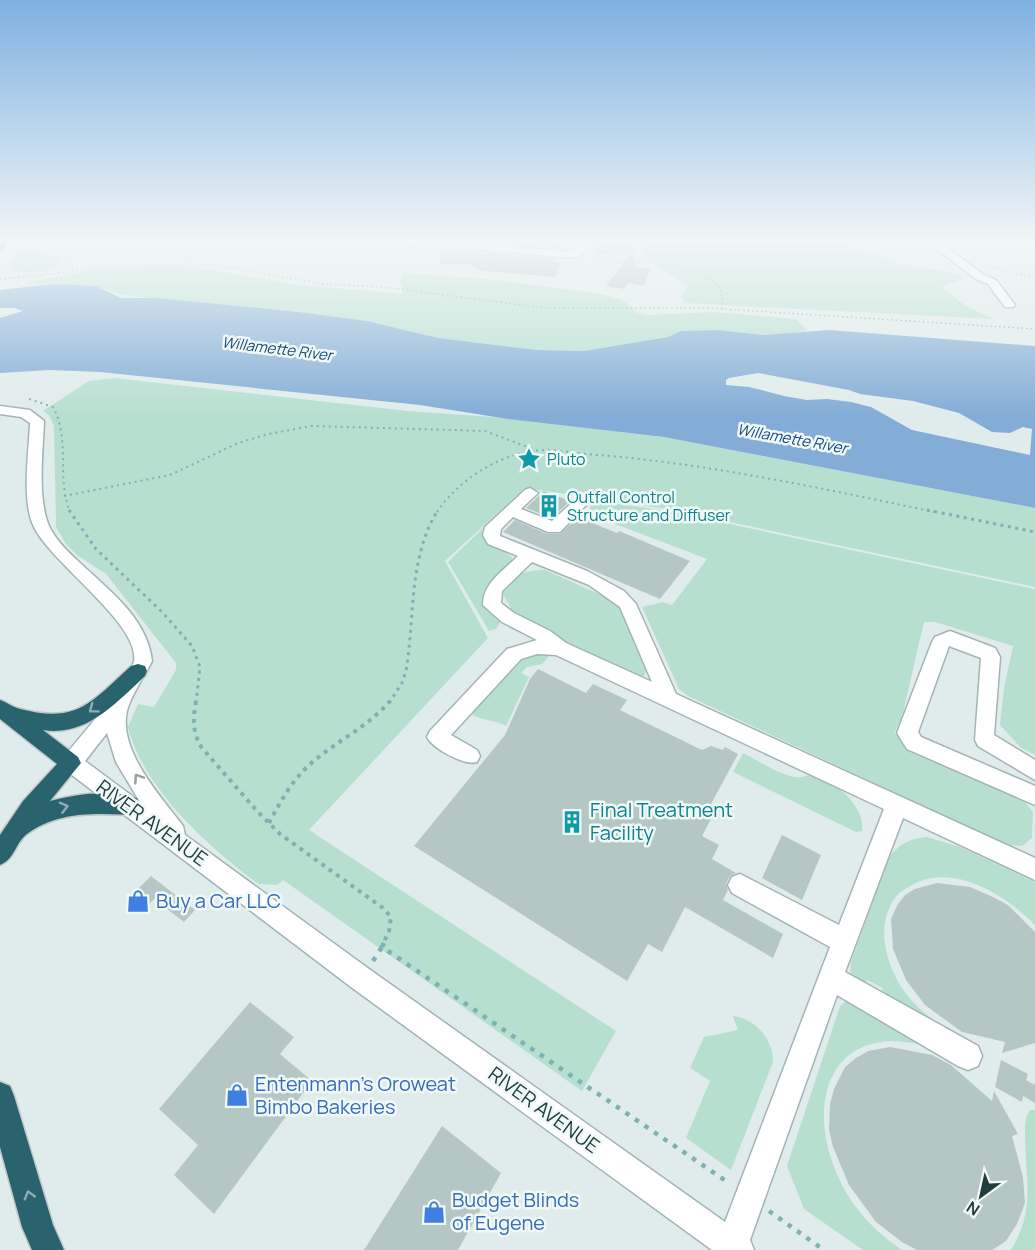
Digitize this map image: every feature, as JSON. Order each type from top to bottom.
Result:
[{"type":"highway","points":[[3,711],[54,723],[75,720],[91,712],[138,671]]},
{"type":"highway","points":[[0,854],[31,808],[71,763],[3,711]]},
{"type":"highway","points":[[13,833],[41,813],[71,805],[92,803],[129,806]]},
{"type":"highway","points":[[0,1096],[48,1250]]},
{"type":"street","points":[[1005,299],[1009,305]]},
{"type":"street","points":[[0,410],[25,413],[38,421],[35,500],[41,526],[58,552],[134,628],[138,636],[143,661],[138,671],[120,703],[71,763]]},
{"type":"street","points":[[530,493],[493,527],[491,537],[604,587],[620,597],[627,604],[668,698]]},
{"type":"street","points":[[511,511],[554,528],[581,502]]},
{"type":"street","points":[[530,555],[495,588],[492,594],[492,605],[506,617],[546,636],[559,648],[1035,869]]},
{"type":"street","points":[[1035,771],[986,740],[984,735],[991,657],[988,653],[950,638],[944,639],[907,733],[909,738],[914,743],[1035,796]]},
{"type":"street","points":[[470,756],[437,737],[514,654],[537,646],[559,648]]},
{"type":"street","points":[[120,703],[116,720],[118,742],[125,760],[182,844]]},
{"type":"street","name":"RIVER AVENUE","points":[[71,763],[360,978],[735,1248]]},
{"type":"street","points":[[735,1248],[749,1197],[897,805]]},
{"type":"street","points":[[740,885],[844,941]]},
{"type":"street","points":[[830,978],[968,1056]]},
{"type":"path","points":[[478,299],[544,308],[723,309],[1035,329]]},
{"type":"path","points":[[722,299],[723,309]]},
{"type":"path","points":[[26,399],[43,402],[53,407],[62,423],[65,448],[64,496],[74,518],[99,550],[159,608],[193,647],[201,660],[201,681],[193,706],[195,736],[232,783],[269,823],[295,845],[383,908],[391,917],[389,932],[382,947],[824,1250]]},
{"type":"path","points":[[64,496],[170,475],[238,442],[312,426],[485,431],[535,449],[616,456],[710,469],[1035,532]]},
{"type":"path","points":[[269,823],[279,802],[305,770],[383,709],[395,696],[403,681],[423,546],[441,505],[460,485],[484,469],[535,449]]},
{"type":"green space","points":[[163,299],[621,299],[638,313],[647,315],[715,312],[796,319],[807,330],[765,335],[717,330],[681,331],[668,337],[584,351],[537,350],[438,338],[367,321]]},
{"type":"green space","points":[[682,299],[957,299],[994,319],[684,303]]},
{"type":"green space","points":[[115,378],[664,437],[1035,508],[1035,587],[673,510],[525,488],[445,561],[488,638],[309,830],[616,1031],[582,1091],[283,880],[277,885],[259,884],[253,880],[196,831],[161,792],[147,771],[128,727],[138,704],[154,707],[176,670],[176,663],[106,574],[77,555],[66,544],[56,527],[54,426],[49,415],[43,411],[89,381]]},
{"type":"green space","points":[[592,500],[673,512],[1035,589],[1035,755],[1020,747],[1000,725],[1004,688],[1013,646],[935,622],[924,622],[902,717],[894,733],[1023,799],[1033,812],[1032,838],[1022,846],[1007,845],[688,696],[679,689],[642,607],[663,602],[672,605],[707,559],[589,514]]},
{"type":"green space","points":[[483,528],[482,535],[487,544],[513,559],[489,585],[484,596],[488,611],[501,621],[496,629],[489,631],[448,562]]},
{"type":"green space","points":[[545,570],[619,603],[647,669],[644,676],[638,677],[571,646],[514,614],[503,594],[505,587],[519,574]]},
{"type":"green space","points":[[553,652],[542,664],[527,667],[521,673],[529,677],[506,726],[473,715],[472,709],[523,656]]},
{"type":"green space","points":[[743,753],[788,775],[813,776],[831,783],[854,804],[862,822],[862,831],[856,832],[733,772]]},
{"type":"green space","points":[[927,837],[960,847],[1035,882],[1035,925],[993,893],[959,879],[942,877],[925,880],[903,890],[896,896],[888,911],[885,926],[887,955],[899,983],[922,1010],[936,1022],[958,1035],[880,999],[883,988],[867,980],[864,990],[850,975],[851,962],[888,860],[904,843]]},
{"type":"green space","points":[[845,1002],[851,1002],[932,1048],[899,1042],[872,1044],[851,1054],[836,1070],[827,1092],[824,1117],[827,1145],[842,1186],[864,1217],[902,1250],[863,1250],[804,1209],[787,1166],[840,1006]]},
{"type":"green space","points":[[733,1016],[749,1021],[762,1032],[770,1046],[773,1062],[731,1170],[686,1138],[710,1081],[690,1068],[704,1037],[738,1030]]},
{"type":"green space","points":[[1030,1110],[1035,1110],[1035,1250],[1011,1250],[1019,1235],[1026,1208],[1025,1126]]},
{"type":"water","name":"Willamette River","points":[[0,299],[170,299],[367,321],[438,338],[537,350],[584,351],[668,337],[681,331],[717,330],[765,335],[829,330],[1035,346],[1035,508],[664,437],[508,419],[420,405],[100,372],[50,370],[0,373],[0,318],[23,311],[14,308],[0,308]],"holes":[[[758,373],[860,394],[913,401],[959,413],[992,432],[1010,433],[1023,427],[1032,429],[1030,455],[912,430],[871,407],[851,402],[827,399],[807,400],[784,396],[749,387],[726,385],[726,380]]]},
{"type":"building","name":"Outfall Control Structure and Diffuser","points":[[544,491],[570,501],[552,518],[526,508]]},
{"type":"building","points":[[578,517],[617,533],[619,531],[690,561],[660,599],[503,532],[515,520],[547,534],[560,534]]},
{"type":"building","name":"Final Treatment Facility","points":[[538,669],[586,693],[593,684],[627,700],[620,710],[702,750],[711,746],[723,750],[725,747],[738,754],[711,804],[717,808],[702,836],[719,845],[712,859],[736,873],[730,876],[726,884],[728,890],[723,900],[783,934],[773,958],[685,907],[662,952],[648,944],[627,981],[414,846],[505,735],[530,679]]},
{"type":"building","points":[[782,835],[821,855],[802,900],[762,878]]},
{"type":"building","name":"Buy a Car LLC","points":[[151,876],[195,910],[184,922],[154,899],[144,909],[130,897]]},
{"type":"building","points":[[937,883],[970,887],[995,898],[1008,905],[1035,932],[1035,1043],[1002,1053],[1005,1042],[962,1032],[925,1005],[906,980],[893,949],[891,919],[905,895],[915,889]]},
{"type":"building","name":"Entenmann's Oroweat Bimbo Bakeries","points":[[250,1002],[294,1037],[280,1054],[312,1081],[214,1214],[174,1175],[198,1145],[159,1109]]},
{"type":"building","points":[[890,1047],[932,1055],[951,1065],[992,1101],[994,1091],[1018,1134],[1012,1136],[1023,1177],[1025,1203],[1017,1224],[1006,1241],[992,1250],[917,1250],[902,1242],[876,1222],[849,1185],[833,1147],[829,1130],[830,1104],[834,1089],[845,1067],[856,1058],[868,1051]]},
{"type":"building","points":[[1001,1060],[1028,1074],[1026,1080],[1035,1085],[1035,1103],[1023,1096],[1022,1102],[995,1087]]},
{"type":"building","name":"Budget Blinds of Eugene","points":[[442,1126],[501,1173],[458,1250],[364,1250]]},
{"type":"place","name":"Pluto","points":[[529,459]]},
{"type":"place","name":"Outfall Control Structure and Diffuser","points":[[549,506]]},
{"type":"place","name":"Final Treatment Facility","points":[[572,822]]},
{"type":"place","name":"Buy a Car LLC","points":[[138,901]]},
{"type":"place","name":"Entenmann's Oroweat Bimbo Bakeries","points":[[237,1095]]},
{"type":"place","name":"Budget Blinds of Eugene","points":[[434,1212]]}]
